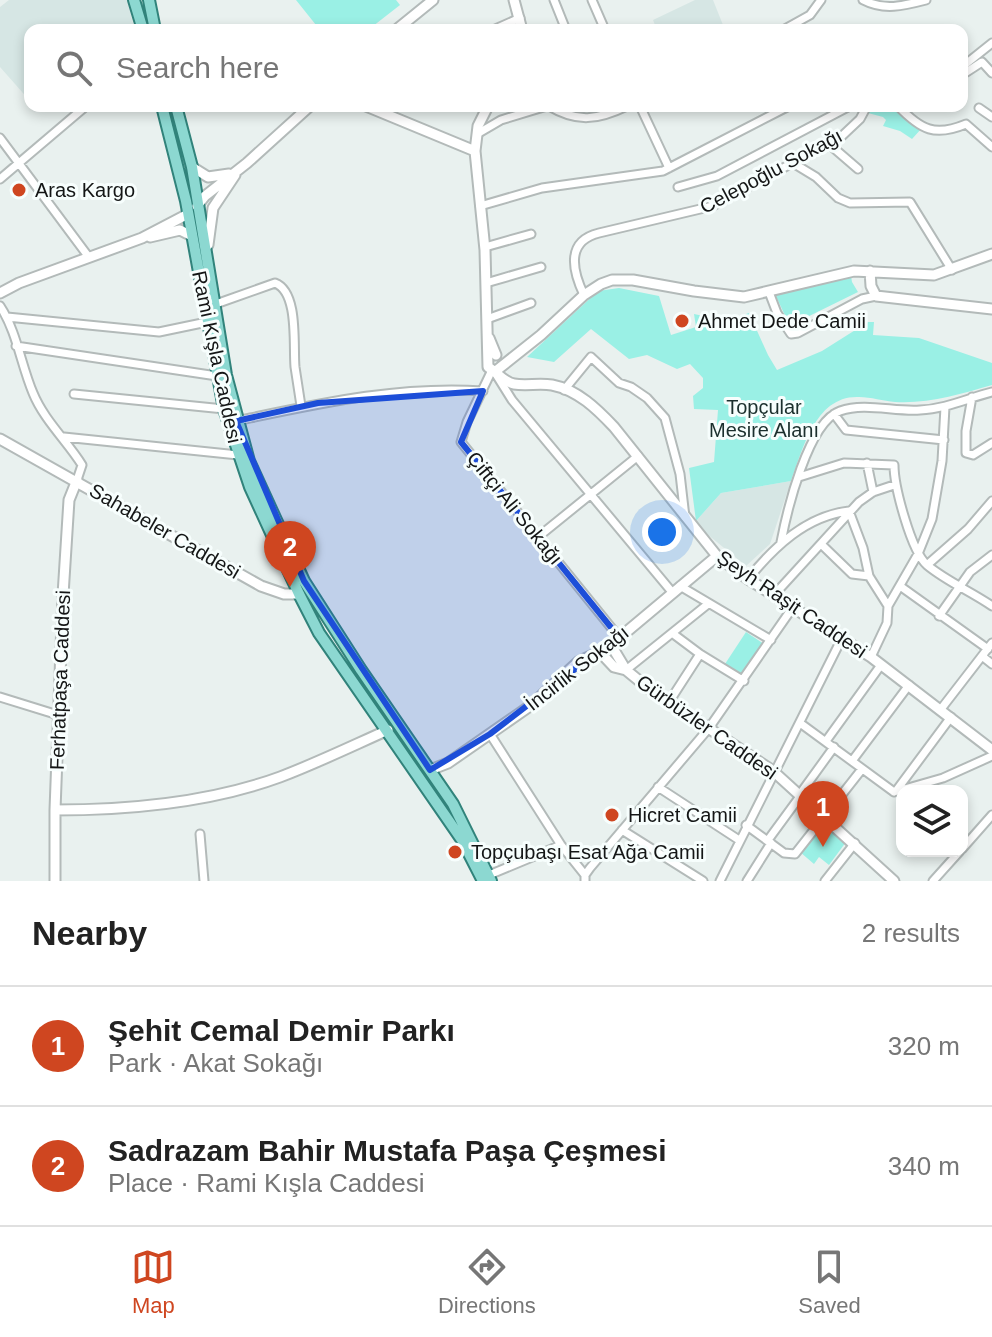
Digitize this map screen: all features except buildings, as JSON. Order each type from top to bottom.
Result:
[{"type":"main road","points":[[134,0],[141,24]]},
{"type":"main road","points":[[149,0],[154,24]]},
{"type":"main road","name":"Rami Kışla Caddesi","points":[[163,112],[188,214],[224,409],[238,455],[319,633],[488,879]]},
{"type":"main road","name":"Rami Kışla Caddesi","points":[[178,112],[192,167],[213,305],[236,421],[249,461],[304,581],[464,822],[488,879]]},
{"type":"main road","points":[[188,214],[197,206]]},
{"type":"main road","points":[[299,594],[304,581]]},
{"type":"main road","points":[[361,694],[372,686]]},
{"type":"main road","points":[[414,770],[424,773],[430,770]]},
{"type":"street","points":[[403,24],[433,0]]},
{"type":"street","points":[[514,0],[521,24]]},
{"type":"street","points":[[554,0],[564,24]]},
{"type":"street","points":[[592,0],[602,24]]},
{"type":"street","points":[[794,24],[810,15],[820,0]]},
{"type":"street","points":[[863,0],[888,8],[926,0]]},
{"type":"street","points":[[506,24],[520,18]]},
{"type":"street","points":[[968,62],[992,43]]},
{"type":"street","points":[[968,70],[979,62],[991,70]]},
{"type":"street","points":[[979,108],[992,117]]},
{"type":"street","points":[[0,179],[79,112]]},
{"type":"street","points":[[197,206],[303,112]]},
{"type":"street","points":[[394,112],[475,151]]},
{"type":"street","points":[[486,112],[477,134],[475,151],[485,247],[488,335],[494,356],[502,362],[496,369]]},
{"type":"street","points":[[477,134],[501,120],[528,112]]},
{"type":"street","points":[[560,112],[573,118],[599,118],[613,112]]},
{"type":"street","points":[[597,112],[599,118]]},
{"type":"street","points":[[643,112],[669,168]]},
{"type":"street","points":[[480,206],[542,188],[641,176],[669,168],[777,112]]},
{"type":"street","points":[[678,187],[717,176],[838,112]]},
{"type":"street","name":"Celepoğlu Sokağı","points":[[584,295],[575,258],[575,250],[583,239],[713,206],[842,136],[864,112]]},
{"type":"street","points":[[906,112],[927,129],[951,132],[966,124],[992,147]]},
{"type":"street","points":[[0,138],[88,256]]},
{"type":"street","points":[[829,144],[858,169]]},
{"type":"street","points":[[793,163],[816,177],[838,198],[850,203],[910,202],[952,270]]},
{"type":"street","points":[[192,167],[208,177],[236,172]]},
{"type":"street","points":[[207,268],[211,215],[236,172]]},
{"type":"street","points":[[142,238],[188,214]]},
{"type":"street","points":[[0,293],[12,285],[142,238],[180,230],[192,236]]},
{"type":"street","points":[[485,247],[531,234]]},
{"type":"street","points":[[496,369],[541,335],[584,295],[601,284],[622,279],[744,297],[842,272],[934,275],[992,254]]},
{"type":"street","points":[[486,283],[541,267]]},
{"type":"street","points":[[870,271],[871,286],[876,296]]},
{"type":"street","points":[[213,305],[275,283],[282,286],[295,328],[295,368],[301,406]]},
{"type":"street","points":[[769,292],[777,313],[791,334],[862,299],[876,296],[992,309]]},
{"type":"street","points":[[487,319],[531,303]]},
{"type":"street","points":[[0,306],[7,317],[34,396],[82,465],[77,480]]},
{"type":"street","points":[[7,317],[159,332],[207,322]]},
{"type":"street","points":[[16,346],[217,376]]},
{"type":"street","points":[[494,356],[517,352]]},
{"type":"street","points":[[564,390],[591,357],[619,383],[631,387],[660,410],[674,448],[685,517]]},
{"type":"street","points":[[496,369],[512,400],[676,589],[771,640]]},
{"type":"street","name":"Şeyh Raşit Caddesi","points":[[496,369],[501,377],[512,384],[553,386],[597,409],[717,556],[871,657],[941,709],[992,753]]},
{"type":"street","name":"Çiftçi Ali Sokağı","points":[[496,369],[467,422],[461,442],[618,636]]},
{"type":"street","points":[[236,421],[301,406],[431,391],[483,391]]},
{"type":"street","points":[[781,542],[799,477],[817,430],[834,414],[856,408],[921,410],[945,407],[992,392]]},
{"type":"street","points":[[74,394],[224,409]]},
{"type":"street","points":[[972,397],[966,453],[970,456],[992,443]]},
{"type":"street","points":[[871,657],[887,623],[888,606],[918,554],[932,519],[944,440],[945,407]]},
{"type":"street","points":[[834,414],[846,430],[944,440]]},
{"type":"street","points":[[64,437],[238,455]]},
{"type":"street","name":"Sahabeler Caddesi","points":[[0,439],[261,586],[284,594],[299,594]]},
{"type":"street","points":[[538,537],[638,456]]},
{"type":"street","points":[[799,477],[844,463],[894,465],[894,485],[918,554],[927,565],[992,606]]},
{"type":"street","points":[[867,463],[873,492]]},
{"type":"street","name":"Ferhatpaşa Caddesi","points":[[55,881],[58,715],[68,509],[71,491],[77,480]]},
{"type":"street","points":[[774,595],[849,511],[873,492],[894,485]]},
{"type":"street","points":[[927,565],[968,529],[992,501]]},
{"type":"street","points":[[748,579],[781,542],[830,513],[849,511]]},
{"type":"street","points":[[849,511],[863,548],[869,576],[888,606]]},
{"type":"street","points":[[821,544],[852,574],[869,576]]},
{"type":"street","points":[[939,616],[970,572],[992,555]]},
{"type":"street","name":"İncirlik Sokağı","points":[[430,770],[448,763],[530,706],[578,662],[611,645],[717,556]]},
{"type":"street","points":[[900,586],[939,616],[990,646],[941,709]]},
{"type":"street","points":[[611,645],[626,670],[708,604]]},
{"type":"street","points":[[490,734],[585,878],[709,728],[793,607]]},
{"type":"street","points":[[672,633],[744,681]]},
{"type":"street","points":[[720,881],[842,638]]},
{"type":"street","name":"Gürbüzler Caddesi","points":[[600,652],[614,667],[626,670],[773,771],[894,881]]},
{"type":"street","points":[[669,702],[700,654]]},
{"type":"street","points":[[982,656],[992,664]]},
{"type":"street","points":[[826,741],[881,665]]},
{"type":"street","points":[[852,761],[909,685]]},
{"type":"street","points":[[0,697],[58,715]]},
{"type":"street","points":[[894,792],[951,717]]},
{"type":"street","points":[[800,723],[894,792]]},
{"type":"street","points":[[55,810],[119,809],[186,801],[280,777],[388,730]]},
{"type":"street","points":[[747,881],[800,794],[834,747]]},
{"type":"street","points":[[894,792],[943,778],[992,753]]},
{"type":"street","points":[[746,825],[784,853],[795,854],[862,769]]},
{"type":"street","points":[[658,787],[739,840]]},
{"type":"street","points":[[968,842],[992,815]]},
{"type":"street","points":[[622,830],[703,881]]},
{"type":"street","points":[[200,834],[204,881]]},
{"type":"street","points":[[825,881],[855,843]]},
{"type":"street","points":[[488,879],[561,845]]},
{"type":"street","points":[[933,881],[955,857]]},
{"type":"highlighted area","points":[[483,391],[461,442],[618,636],[490,734],[430,770],[304,581],[236,421],[318,403]]},
{"type":"shaded area","points":[[9,0],[127,0],[133,24],[24,24],[24,94],[0,67],[0,7]]},
{"type":"shaded area","points":[[695,0],[713,0],[723,24],[655,24],[653,20]]},
{"type":"shaded area","points":[[791,481],[770,544],[746,566],[701,529],[696,521],[721,493]]},
{"type":"green space","points":[[296,0],[396,0],[400,5],[376,24],[315,24]]},
{"type":"green space","points":[[900,112],[922,128],[912,139],[883,126],[886,120],[883,117],[868,113]]},
{"type":"green space","points":[[851,276],[858,292],[795,323],[788,322],[775,294]]},
{"type":"green space","name":"Topçular Mesire Alanı","points":[[619,288],[659,296],[671,335],[696,327],[694,314],[713,318],[734,331],[743,315],[749,313],[777,370],[822,351],[868,322],[874,322],[873,335],[919,338],[992,363],[992,385],[920,401],[844,399],[832,405],[813,427],[791,481],[721,493],[696,521],[689,468],[714,462],[718,410],[694,409],[693,396],[703,388],[703,378],[690,364],[677,369],[647,355],[629,359],[591,329],[554,362],[527,357],[598,291]]},
{"type":"green space","points":[[746,632],[764,644],[743,675],[725,664]]},
{"type":"green space","points":[[824,823],[846,842],[829,865],[819,857],[814,864],[800,852]]},
{"type":"place","name":"Aras Kargo","points":[[19,190]]},
{"type":"place","name":"Ahmet Dede Camii","points":[[682,321]]},
{"type":"place","name":"Sadrazam Bahir Mustafa Paşa Çeşmesi","points":[[290,587]]},
{"type":"place","name":"Hicret Camii","points":[[612,815]]},
{"type":"place","name":"Şehit Cemal Demir Parkı","points":[[823,847]]},
{"type":"place","name":"Topçubaşı Esat Ağa Camii","points":[[455,852]]}]
